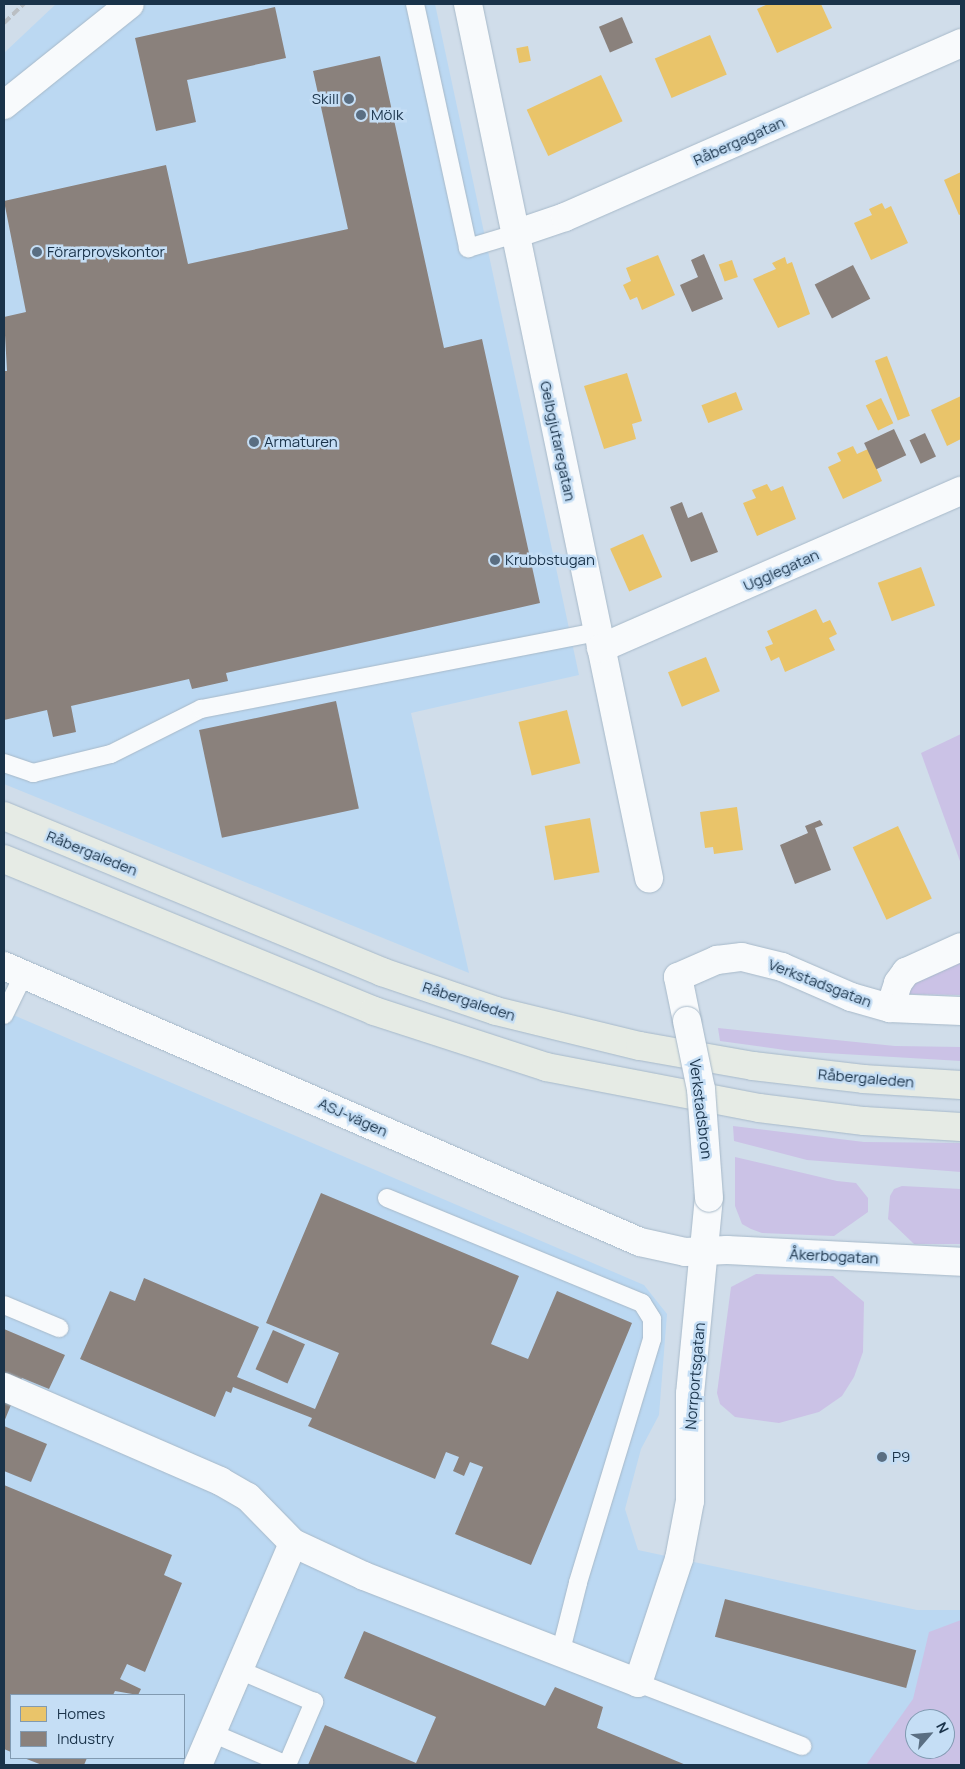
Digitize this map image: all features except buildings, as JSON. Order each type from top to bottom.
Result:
[{"type":"main road","name":"Råbergaleden","points":[[4,816],[382,972],[496,1011],[640,1046],[753,1066],[863,1079],[961,1085]]},
{"type":"main road","points":[[4,859],[374,1011],[546,1067],[759,1108],[864,1121],[961,1127]]},
{"type":"street","points":[[4,105],[130,4]]},
{"type":"street","name":"Gelbgjutaregatan","points":[[468,4],[514,234],[649,878]]},
{"type":"street","name":"Råbergagatan","points":[[514,234],[565,217],[961,43]]},
{"type":"street","name":"Ugglegatan","points":[[600,640],[961,490]]},
{"type":"street","name":"Verkstadsgatan","points":[[890,1008],[898,983],[906,972],[961,947]]},
{"type":"street","name":"Verkstadsgatan","points":[[687,1021],[678,977],[717,960],[742,957],[782,967],[851,997],[890,1008],[961,1011]]},
{"type":"street","name":"ASJ-vägen","points":[[14,970],[640,1242],[685,1252],[706,1251]]},
{"type":"street","name":"Verkstadsbron","points":[[687,1021],[701,1089],[709,1198],[706,1251]]},
{"type":"street","name":"Åkerbogatan","points":[[706,1251],[961,1262]]},
{"type":"street","name":"Norrportsgatan","points":[[638,1683],[679,1559],[690,1501],[690,1394],[706,1251]]},
{"type":"street","points":[[4,1387],[220,1481],[248,1497],[293,1543],[364,1576],[638,1683]]},
{"type":"street","points":[[198,1765],[293,1543]]},
{"type":"lane","points":[[415,4],[468,248],[514,234]]},
{"type":"lane","points":[[4,763],[32,773],[111,754],[201,710],[600,640]]},
{"type":"lane","points":[[4,1015],[14,970]]},
{"type":"lane","points":[[387,1198],[642,1303],[652,1319],[652,1339],[578,1583],[560,1654]]},
{"type":"lane","points":[[4,1305],[59,1328]]},
{"type":"lane","points":[[212,1733],[288,1765],[314,1702],[239,1670]]},
{"type":"lane","points":[[638,1683],[802,1746]]},
{"type":"shaded area","points":[[56,4],[435,4],[579,675],[411,713],[469,973],[4,784],[4,53]]},
{"type":"shaded area","points":[[961,734],[961,864],[921,753]]},
{"type":"shaded area","points":[[961,960],[961,995],[903,994],[909,986]]},
{"type":"shaded area","points":[[4,1011],[644,1285],[667,1314],[659,1415],[641,1449],[625,1509],[638,1550],[917,1610],[961,1610],[961,1765],[4,1765]]},
{"type":"shaded area","points":[[718,1028],[895,1046],[961,1047],[961,1061],[792,1051],[720,1041]]},
{"type":"shaded area","points":[[733,1126],[864,1142],[961,1143],[961,1172],[807,1160],[734,1141]]},
{"type":"shaded area","points":[[735,1157],[837,1181],[856,1183],[868,1198],[868,1212],[834,1236],[762,1233],[751,1229],[742,1224],[735,1206]]},
{"type":"shaded area","points":[[902,1186],[961,1189],[961,1244],[914,1244],[888,1219],[890,1196],[894,1189]]},
{"type":"shaded area","points":[[756,1274],[833,1276],[864,1302],[863,1352],[854,1377],[842,1396],[819,1412],[779,1423],[735,1417],[720,1404],[717,1393],[731,1287]]},
{"type":"shaded area","points":[[961,1620],[961,1765],[866,1765],[905,1710],[905,1759],[955,1759],[955,1709],[906,1709],[913,1699],[929,1632]]},
{"type":"railway","points":[[4,23],[24,4]]},
{"type":"place","name":"Skill","points":[[349,99]]},
{"type":"place","name":"Mölk","points":[[361,115]]},
{"type":"place","name":"Förarprovskontor","points":[[37,252]]},
{"type":"place","name":"Armaturen","points":[[254,442]]},
{"type":"place","name":"Krubbstugan","points":[[495,560]]},
{"type":"place","name":"P9","points":[[882,1457]]}]
